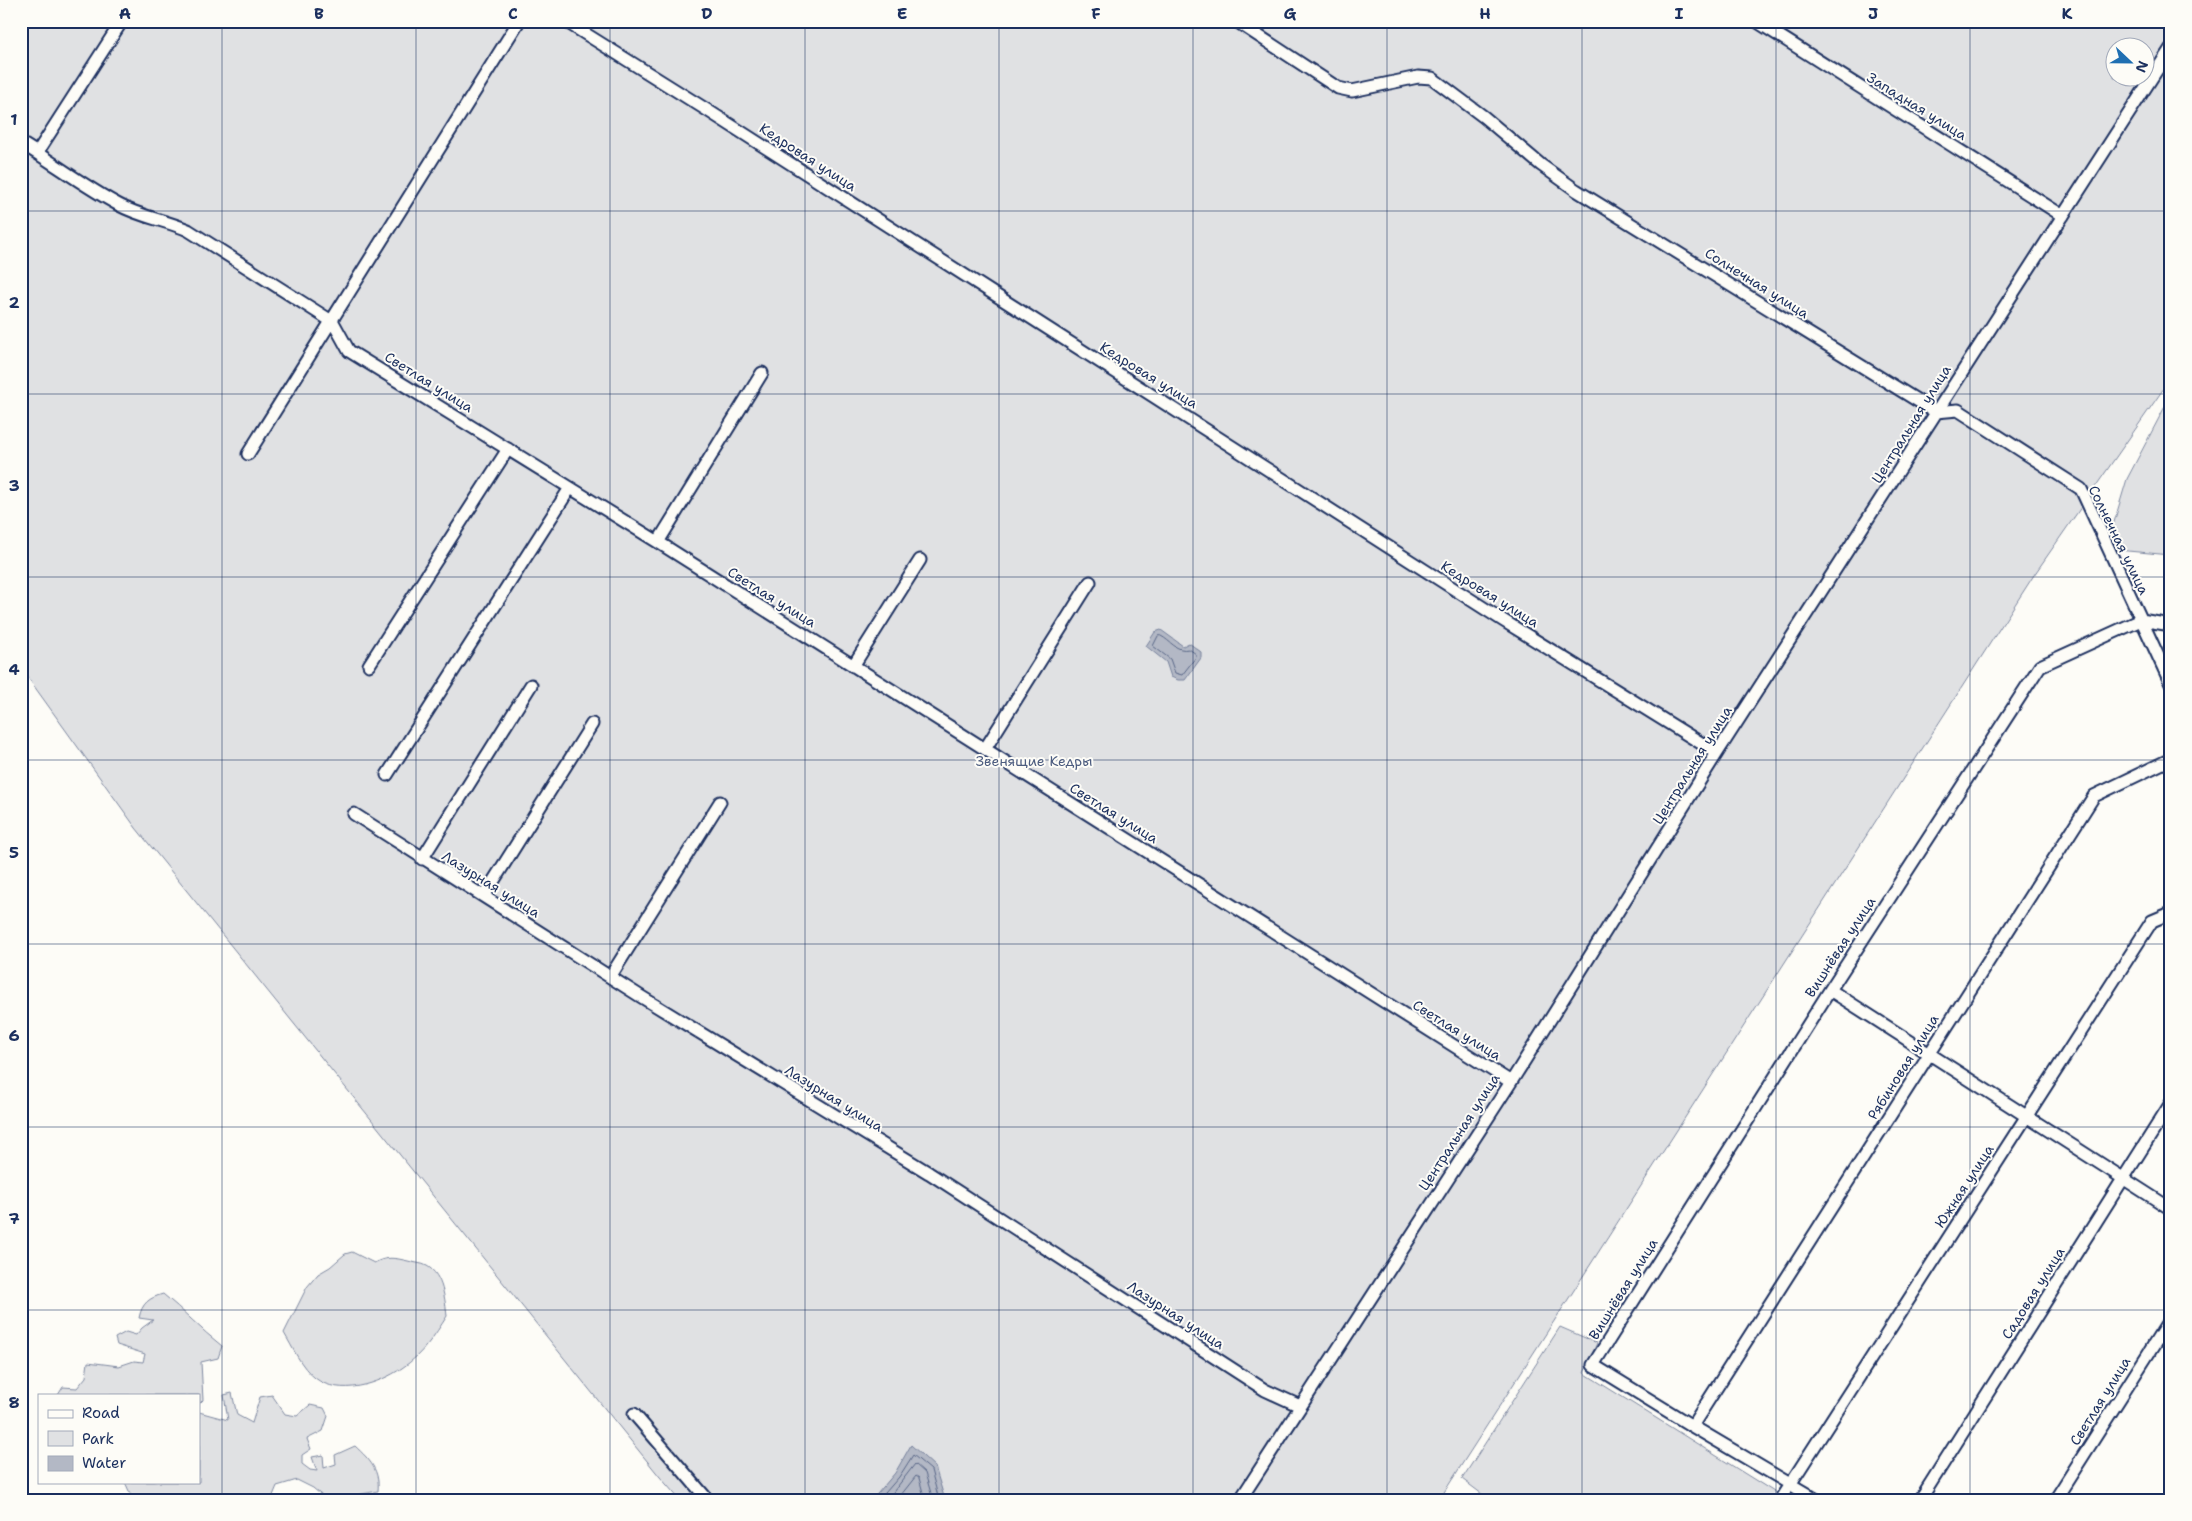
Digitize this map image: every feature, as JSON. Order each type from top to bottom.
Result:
[{"type":"street","points":[[37,153],[122,21]]},
{"type":"street","points":[[248,454],[333,322],[520,21]]},
{"type":"street","name":"Кедровая улица","points":[[565,21],[1500,618],[1717,753]]},
{"type":"street","name":"Солнечная улица","points":[[1236,21],[1338,88],[1352,91],[1418,77],[1432,78],[1484,117],[1541,165],[1576,190],[1936,412],[1958,410],[2081,489],[2171,684]]},
{"type":"street","name":"Западная улица","points":[[1756,21],[2063,216]]},
{"type":"street","name":"Центральная улица","points":[[1240,1500],[1511,1082],[1717,753],[2171,48]]},
{"type":"street","name":"Светлая улица","points":[[21,143],[118,205],[138,214],[188,230],[333,322],[349,351],[658,542],[1511,1082]]},
{"type":"street","points":[[658,542],[762,373]]},
{"type":"street","points":[[369,665],[508,449]]},
{"type":"street","points":[[387,775],[570,488]]},
{"type":"street","points":[[853,666],[920,560]]},
{"type":"street","points":[[984,749],[1090,582]]},
{"type":"street","points":[[2141,620],[2171,625]]},
{"type":"street","name":"Вишнёвая улица","points":[[1692,1426],[1594,1364],[1830,990],[2040,666],[2141,620]]},
{"type":"street","points":[[422,859],[531,685]]},
{"type":"street","points":[[484,896],[592,724]]},
{"type":"street","name":"Рябиновая улица","points":[[1692,1426],[2094,796],[2171,759]]},
{"type":"street","points":[[610,977],[720,802]]},
{"type":"street","name":"Лазурная улица","points":[[354,814],[610,977],[929,1173],[1265,1390],[1300,1406]]},
{"type":"street","name":"Южная улица","points":[[1780,1500],[2152,921],[2171,913]]},
{"type":"street","points":[[1830,990],[2171,1208]]},
{"type":"street","name":"Садовая улица","points":[[1920,1500],[2171,1103]]},
{"type":"street","name":"Светлая улица","points":[[2055,1500],[2171,1318]]},
{"type":"street","points":[[634,1414],[708,1500]]},
{"type":"street","points":[[1692,1426],[1817,1500]]},
{"type":"green space","name":"Звенящие Кедры","points":[[21,21],[2171,21],[2171,378],[2034,575],[1439,1500],[680,1500],[136,828],[21,668]]},
{"type":"green space","points":[[2171,395],[2171,555],[2106,549],[2127,479]]},
{"type":"green space","points":[[352,1252],[374,1263],[387,1258],[395,1258],[427,1266],[437,1275],[440,1282],[447,1316],[422,1351],[393,1374],[359,1386],[336,1387],[325,1384],[310,1374],[284,1333],[307,1287],[318,1274],[330,1267],[345,1254]]},
{"type":"green space","points":[[163,1294],[222,1346],[218,1358],[201,1362],[203,1400],[200,1403],[200,1394],[59,1394],[63,1387],[77,1388],[86,1377],[88,1362],[119,1366],[134,1361],[143,1362],[145,1354],[117,1345],[115,1338],[126,1332],[136,1335],[153,1320],[139,1318],[144,1305],[154,1297]]},
{"type":"green space","points":[[1560,1327],[1597,1343],[1584,1373],[1787,1500],[1490,1500],[1462,1479]]},
{"type":"green space","points":[[232,1393],[237,1415],[252,1423],[260,1397],[272,1395],[285,1414],[297,1416],[310,1405],[324,1408],[328,1416],[323,1431],[307,1439],[311,1449],[302,1455],[302,1464],[310,1470],[317,1471],[312,1457],[323,1455],[324,1468],[336,1464],[335,1455],[355,1446],[376,1471],[378,1491],[327,1500],[313,1488],[297,1480],[277,1486],[272,1498],[273,1500],[133,1500],[126,1484],[200,1484],[200,1412],[228,1420],[224,1395]]},
{"type":"water","points":[[1161,630],[1183,646],[1189,643],[1201,652],[1201,658],[1185,680],[1171,677],[1166,662],[1146,646],[1155,632]]},
{"type":"water","points":[[911,1445],[935,1467],[945,1500],[872,1500],[895,1473]]}]
